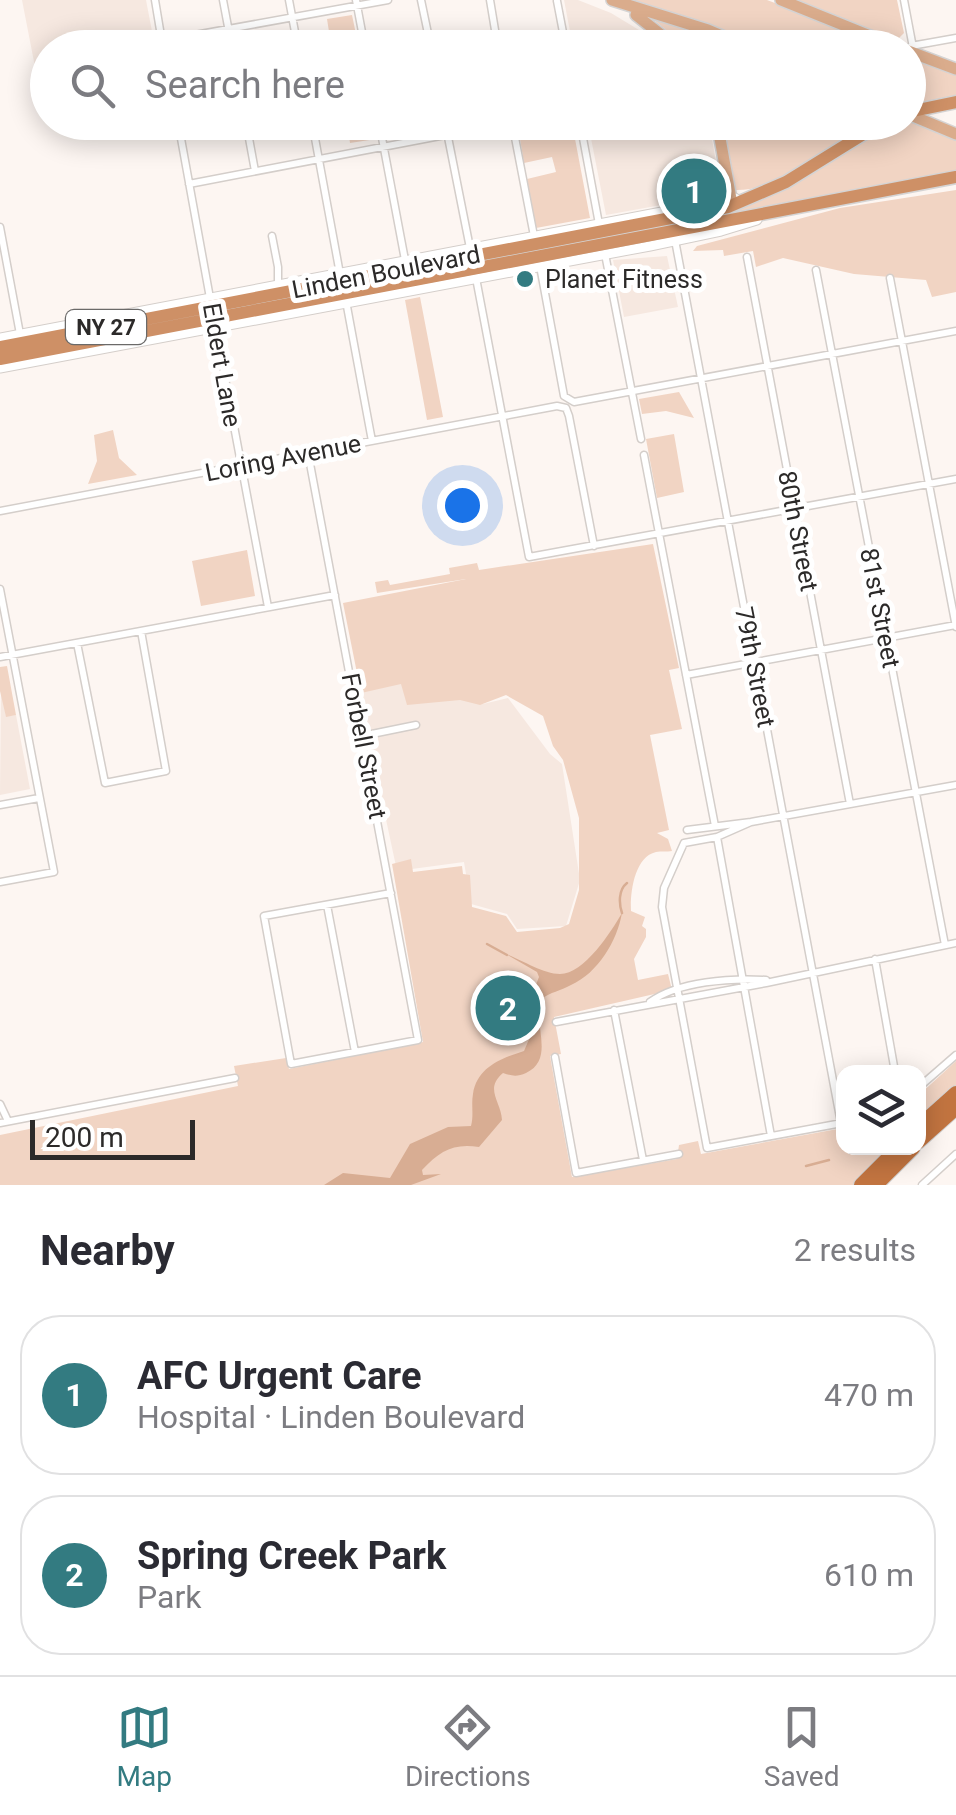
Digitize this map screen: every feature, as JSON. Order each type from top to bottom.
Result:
[{"type":"highway","points":[[926,108],[956,102]]},
{"type":"highway","name":"Linden Boulevard","points":[[0,359],[213,313],[282,289],[343,288],[473,274],[544,261],[671,226],[768,192],[853,140]]},
{"type":"highway","name":"Linden Boulevard","points":[[0,347],[89,330],[248,312],[530,242],[778,212],[956,178]]},
{"type":"highway","points":[[475,247],[530,242]]},
{"type":"highway","points":[[544,261],[586,258]]},
{"type":"highway","points":[[430,287],[473,274]]},
{"type":"highway","points":[[246,292],[282,289]]},
{"type":"highway","points":[[248,312],[288,314]]},
{"type":"highway","points":[[89,330],[124,315]]},
{"type":"highway","points":[[111,338],[152,340]]},
{"type":"highway","points":[[0,368],[24,354]]},
{"type":"highway","points":[[926,1120],[956,1092]]},
{"type":"highway","points":[[926,1136],[956,1108]]},
{"type":"highway","points":[[860,1185],[891,1155]]},
{"type":"highway","points":[[876,1185],[906,1155]]},
{"type":"main road","points":[[612,0],[695,30]]},
{"type":"main road","points":[[781,0],[859,30]]},
{"type":"main road","points":[[637,11],[658,30]]},
{"type":"main road","points":[[926,56],[956,69]]},
{"type":"main road","points":[[926,121],[956,134]]},
{"type":"main road","points":[[720,140],[732,202]]},
{"type":"street","points":[[155,0],[160,30]]},
{"type":"street","points":[[223,0],[228,29]]},
{"type":"street","points":[[289,0],[294,30]]},
{"type":"street","points":[[224,30],[388,0]]},
{"type":"street","points":[[422,0],[427,30]]},
{"type":"street","points":[[490,0],[495,30]]},
{"type":"street","points":[[557,0],[563,30]]},
{"type":"street","points":[[904,0],[906,30]]},
{"type":"street","points":[[356,3],[361,30]]},
{"type":"street","points":[[926,45],[956,38]]},
{"type":"street","name":"Eldert Lane","points":[[181,140],[268,607]]},
{"type":"street","points":[[249,140],[254,171]]},
{"type":"street","points":[[315,140],[372,441]]},
{"type":"street","points":[[383,140],[405,260]]},
{"type":"street","points":[[189,184],[421,140]]},
{"type":"street","points":[[448,140],[475,247]]},
{"type":"street","points":[[515,140],[530,242]]},
{"type":"street","points":[[583,140],[599,224]]},
{"type":"street","name":"Linden Boulevard","points":[[530,242],[599,224],[671,226]]},
{"type":"street","name":"Linden Boulevard","points":[[586,258],[671,226]]},
{"type":"street","name":"79th Street","points":[[671,226],[836,1093]]},
{"type":"street","points":[[0,228],[20,334]]},
{"type":"street","points":[[272,236],[282,289]]},
{"type":"street","name":"Linden Boulevard","points":[[0,338],[124,315],[288,314],[405,260],[475,247]]},
{"type":"street","points":[[605,254],[641,439]]},
{"type":"street","name":"80th Street","points":[[747,257],[850,804]]},
{"type":"street","points":[[544,261],[564,396],[594,546]]},
{"type":"street","name":"81st Street","points":[[816,270],[945,945]]},
{"type":"street","points":[[473,274],[529,557],[956,479]]},
{"type":"street","points":[[686,675],[956,626],[890,278]]},
{"type":"street","name":"Linden Boulevard","points":[[343,288],[430,287]]},
{"type":"street","name":"Linden Boulevard","points":[[0,368],[152,340],[213,313],[246,292]]},
{"type":"street","name":"Loring Avenue","points":[[0,511],[956,331]]},
{"type":"street","name":"Forbell Street","points":[[308,453],[418,1040],[354,1052]]},
{"type":"street","points":[[644,455],[715,826]]},
{"type":"street","points":[[0,590],[54,872],[0,882]]},
{"type":"street","points":[[0,657],[335,595]]},
{"type":"street","points":[[78,643],[105,782],[166,771],[141,631]]},
{"type":"street","points":[[362,736],[416,725]]},
{"type":"street","points":[[687,830],[956,785]]},
{"type":"street","points":[[0,805],[40,798]]},
{"type":"street","points":[[750,822],[717,837],[684,844],[664,888],[662,907],[707,1148],[836,1124]]},
{"type":"street","points":[[717,837],[771,1136]]},
{"type":"street","points":[[327,904],[354,1052],[292,1064],[264,916],[327,904],[391,893]]},
{"type":"street","points":[[678,995],[744,988],[956,943]]},
{"type":"street","points":[[874,959],[894,1065]]},
{"type":"street","points":[[556,1022],[742,978],[772,981]]},
{"type":"street","points":[[614,1010],[643,1160]]},
{"type":"street","points":[[926,1081],[956,1055]]},
{"type":"street","points":[[555,1057],[576,1173],[679,1154]]},
{"type":"street","points":[[0,1104],[4,1122],[235,1078]]},
{"type":"street","points":[[922,1185],[956,1154]]},
{"type":"shaded area","points":[[22,0],[146,0],[152,30],[30,30],[30,41]]},
{"type":"shaded area","points":[[564,0],[578,0],[611,13],[639,30],[570,30]]},
{"type":"shaded area","points":[[629,0],[767,0],[846,30],[715,30]]},
{"type":"shaded area","points":[[795,0],[897,0],[903,30],[869,30]]},
{"type":"shaded area","points":[[352,15],[355,30],[329,30],[327,19]]},
{"type":"shaded area","points":[[657,17],[692,30],[666,30],[654,20]]},
{"type":"shaded area","points":[[926,62],[956,73],[956,99],[926,104]]},
{"type":"shaded area","points":[[926,126],[956,138],[956,173],[739,215],[736,209],[860,140],[926,140]]},
{"type":"shaded area","points":[[520,140],[575,140],[590,218],[536,228],[527,179],[556,172],[552,157],[524,163]]},
{"type":"shaded area","points":[[591,140],[712,140],[722,194],[606,215]]},
{"type":"shaded area","points":[[724,140],[848,140],[770,184],[734,190]]},
{"type":"shaded area","points":[[956,190],[956,292],[932,297],[926,280],[854,274],[783,258],[756,267],[753,251],[724,256],[723,250],[693,251],[697,246],[840,208]]},
{"type":"shaded area","points":[[667,256],[678,307],[624,317],[613,260]]},
{"type":"shaded area","points":[[420,297],[443,417],[427,420],[405,300]]},
{"type":"shaded area","points":[[679,392],[694,418],[666,411],[642,414],[639,399]]},
{"type":"shaded area","points":[[113,430],[119,458],[137,475],[88,484],[97,461],[94,435]]},
{"type":"shaded area","points":[[674,434],[684,492],[657,498],[646,439]]},
{"type":"shaded area","points":[[653,544],[679,668],[669,670],[682,729],[650,735],[669,830],[657,833],[668,839],[672,851],[649,855],[638,868],[631,911],[645,917],[642,926],[646,937],[634,959],[638,980],[668,974],[672,990],[554,1017],[561,1054],[550,1056],[572,1177],[677,1159],[679,1145],[698,1141],[701,1154],[836,1129],[836,1155],[891,1155],[861,1185],[0,1185],[0,1135],[238,1086],[234,1066],[286,1058],[289,1069],[423,1042],[392,864],[411,859],[413,872],[462,866],[463,874],[470,875],[472,907],[506,916],[517,932],[569,924],[579,890],[579,818],[563,760],[553,746],[543,716],[506,695],[480,705],[460,700],[407,705],[401,684],[361,693],[343,603],[466,579],[377,593],[375,582],[388,580],[390,585],[450,574],[449,568],[477,563],[479,570]]},
{"type":"shaded area","points":[[247,550],[255,596],[201,606],[192,561]]},
{"type":"shaded area","points":[[7,666],[16,715],[6,717],[0,667]]},
{"type":"shaded area","points":[[475,667],[483,704],[508,698],[562,764],[580,880],[566,926],[517,929],[507,914],[471,904],[464,862],[397,871],[358,688]]},
{"type":"shaded area","points":[[1,691],[6,716],[16,715],[30,789],[0,795]]},
{"type":"shaded area","points":[[622,913],[611,945],[590,973],[541,999],[540,1059],[526,1073],[503,1073],[497,1079],[494,1090],[502,1120],[479,1147],[462,1146],[441,1153],[422,1170],[423,1175],[441,1174],[411,1185],[324,1185],[343,1173],[390,1178],[410,1144],[448,1127],[471,1126],[473,1094],[480,1077],[499,1061],[524,1051],[530,1037],[528,1005],[539,977],[506,954],[547,972],[569,972],[596,951]]},
{"type":"shaded area","points":[[956,1061],[956,1085],[926,1113],[926,1089]]},
{"type":"waterway","points":[[622,913],[621,893],[627,883]]},
{"type":"waterway","points":[[487,944],[507,955]]},
{"type":"waterway","points":[[806,1166],[829,1160]]},
{"type":"place","name":"AFC Urgent Care","points":[[694,191]]},
{"type":"place","name":"Planet Fitness","points":[[525,279]]},
{"type":"place","name":"Spring Creek Park","points":[[508,1008]]}]
